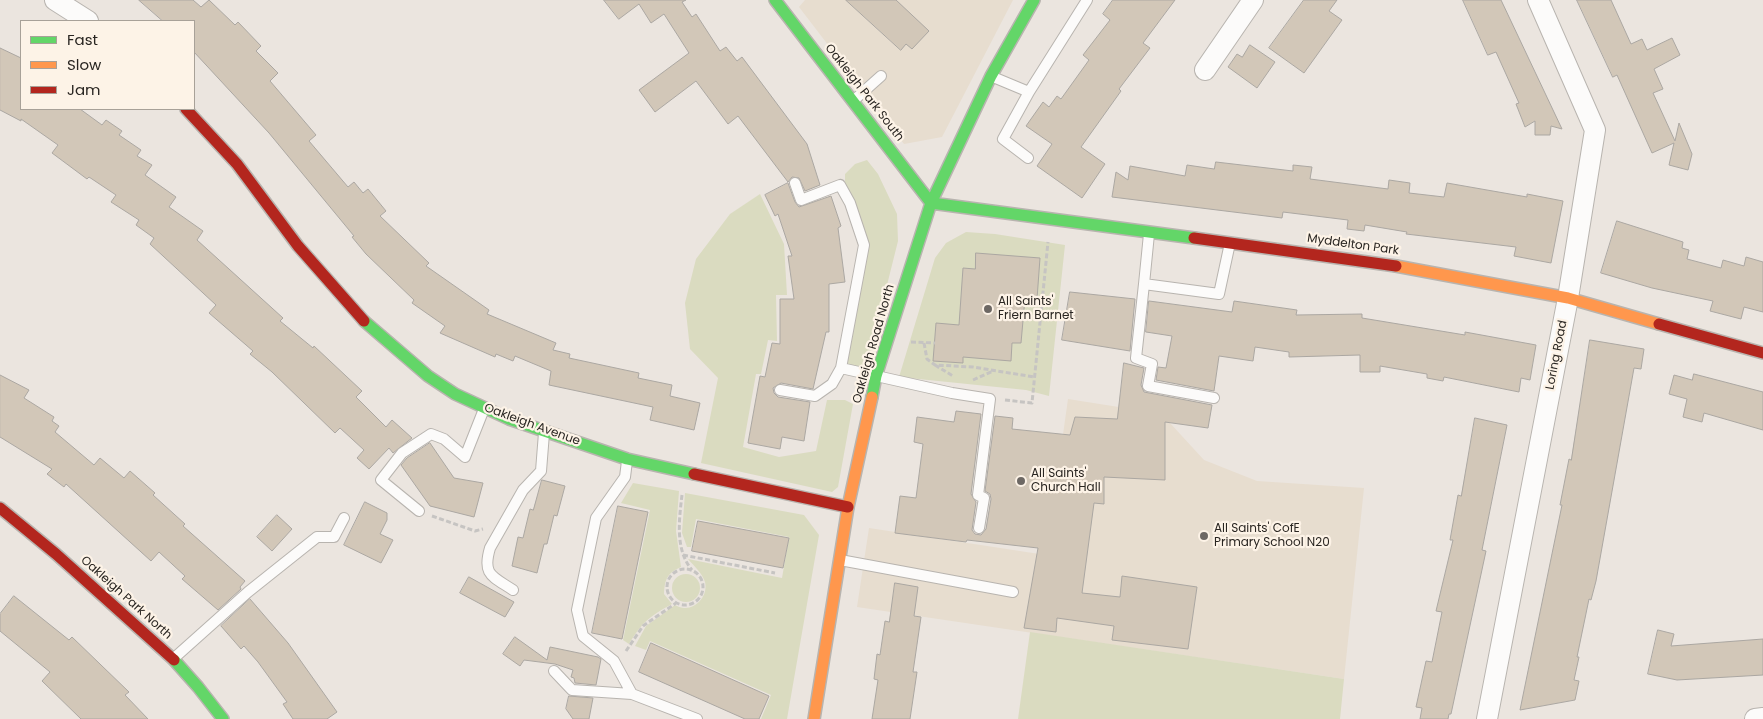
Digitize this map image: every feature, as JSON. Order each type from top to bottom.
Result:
[{"type":"street","points":[[55,0],[86,20]]},
{"type":"street","name":"Oakleigh Park South","points":[[775,0],[898,160],[922,196],[932,203]]},
{"type":"street","name":"Oakleigh Road North","points":[[814,719],[848,507],[876,376],[932,203],[991,76],[1034,0]]},
{"type":"street","points":[[1205,70],[1253,0]]},
{"type":"street","name":"Loring Road","points":[[1487,719],[1568,298],[1595,130],[1538,0]]},
{"type":"street","name":"Oakleigh Avenue","points":[[187,110],[237,164],[298,246],[358,315],[428,376],[455,394],[484,409],[544,432],[627,459],[848,507]]},
{"type":"street","name":"Myddelton Park","points":[[932,203],[1414,268],[1568,298],[1763,353]]},
{"type":"street","name":"Oakleigh Park North","points":[[0,508],[34,534],[148,636],[212,703],[223,719]]},
{"type":"street","points":[[1755,719],[1763,718]]},
{"type":"lane","points":[[1028,158],[1002,140],[1029,92],[1087,0]]},
{"type":"lane","points":[[852,102],[881,76]]},
{"type":"lane","points":[[991,76],[1029,92]]},
{"type":"lane","points":[[780,390],[815,396],[832,384],[841,368],[864,245],[850,203],[840,186],[801,200],[795,183]]},
{"type":"lane","points":[[1149,233],[1136,358],[1152,364],[1148,386],[1214,398]]},
{"type":"lane","points":[[1144,284],[1219,294],[1230,242]]},
{"type":"lane","points":[[841,368],[990,399],[978,495],[984,498],[979,528]]},
{"type":"lane","points":[[418,510],[381,480],[402,453],[431,434],[444,439],[465,457],[484,409]]},
{"type":"lane","points":[[513,590],[490,575],[487,568],[487,558],[490,548],[523,490],[541,471],[544,432]]},
{"type":"lane","points":[[627,459],[625,477],[596,518],[577,610],[583,636],[614,662],[632,694]]},
{"type":"lane","points":[[172,660],[248,592],[317,537],[334,537],[344,518]]},
{"type":"lane","points":[[839,560],[1013,592]]},
{"type":"lane","points":[[554,671],[572,690],[632,694],[697,719]]},
{"type":"path","points":[[990,399],[1032,403],[1050,219]]},
{"type":"path","points":[[924,343],[927,359],[960,380]]},
{"type":"path","points":[[935,365],[961,366],[1034,377]]},
{"type":"path","points":[[968,380],[975,380],[993,371]]},
{"type":"path","points":[[687,472],[682,496],[679,532],[682,555],[702,582],[703,592],[690,605],[676,603],[667,592],[668,580],[672,574],[681,570],[692,570]]},
{"type":"path","points":[[418,510],[475,531],[489,528]]},
{"type":"path","points":[[682,555],[775,573]]},
{"type":"path","points":[[614,662],[631,645],[643,626],[676,603]]},
{"type":"shaded area","points":[[805,0],[1013,0],[942,137],[904,144],[799,7]]},
{"type":"shaded area","name":"All Saints' CofE Primary School N20","points":[[1068,399],[1144,411],[1170,423],[1204,460],[1257,481],[1364,488],[1344,679],[857,607],[869,528],[1046,555]]},
{"type":"green space","points":[[867,160],[878,174],[897,214],[898,241],[867,365],[857,368],[845,364],[867,245],[853,198],[845,184],[845,174],[855,164]]},
{"type":"green space","points":[[760,194],[784,244],[787,295],[776,295],[777,341],[768,340],[761,374],[756,374],[743,447],[779,457],[816,451],[827,400],[845,400],[853,404],[838,487],[832,492],[701,463],[718,378],[690,349],[685,303],[696,259],[730,214]]},
{"type":"green space","points":[[966,232],[995,234],[1065,245],[1049,396],[1026,390],[899,377],[935,258],[946,243]]},
{"type":"green space","points":[[633,483],[679,491],[676,531],[681,567],[670,574],[665,584],[664,594],[672,604],[647,620],[629,644],[623,640],[650,510],[621,503]]},
{"type":"green space","points":[[685,493],[804,515],[819,535],[787,719],[761,719],[771,695],[650,641],[646,650],[635,646],[646,626],[675,605],[687,608],[698,603],[701,599],[706,588],[705,582],[688,559],[782,578],[789,537],[696,519],[691,547],[687,547],[682,533]]},
{"type":"green space","points":[[686,574],[696,578],[700,588],[696,598],[686,602],[676,598],[672,588],[676,578]]},
{"type":"green space","points":[[1030,632],[1344,679],[1340,719],[1018,719]]},
{"type":"building","points":[[139,0],[193,0],[201,7],[209,0],[235,25],[238,22],[261,46],[256,51],[278,73],[270,81],[316,135],[309,141],[348,187],[354,182],[363,193],[368,189],[386,211],[380,216],[429,263],[426,266],[489,310],[487,314],[556,343],[553,350],[570,354],[569,358],[639,373],[638,378],[672,385],[670,396],[700,403],[694,430],[650,420],[653,407],[549,385],[551,371],[515,356],[513,361],[496,354],[495,357],[440,333],[445,326],[412,303],[414,300],[366,254],[352,237],[354,236],[269,133],[195,53],[195,20],[162,20]]},
{"type":"building","points":[[604,0],[686,0],[682,2],[692,17],[696,14],[720,51],[726,47],[737,61],[742,57],[807,144],[820,185],[805,191],[799,178],[792,177],[788,182],[738,116],[728,124],[696,81],[655,112],[639,90],[689,53],[664,14],[651,23],[639,4],[619,19]]},
{"type":"building","points":[[846,0],[896,0],[929,31],[912,49],[906,44],[901,50]]},
{"type":"building","points":[[1113,0],[1175,0],[1143,43],[1150,48],[1119,89],[1121,91],[1081,147],[1105,164],[1082,198],[1037,166],[1052,144],[1026,126],[1043,102],[1049,107],[1057,96],[1061,99],[1089,60],[1083,55],[1110,20],[1103,14]]},
{"type":"building","points":[[1304,0],[1337,0],[1329,11],[1342,20],[1304,73],[1269,48]]},
{"type":"building","points":[[1463,0],[1501,0],[1562,129],[1551,126],[1550,135],[1535,135],[1535,121],[1525,127],[1516,104],[1519,103],[1496,52],[1488,55]]},
{"type":"building","points":[[1577,0],[1611,0],[1631,44],[1642,39],[1647,50],[1672,38],[1680,55],[1654,69],[1663,89],[1653,93],[1675,141],[1679,123],[1692,154],[1688,170],[1669,165],[1674,143],[1652,153],[1617,75],[1613,77]]},
{"type":"building","points":[[1250,45],[1275,62],[1257,88],[1228,67],[1237,54],[1242,57]]},
{"type":"building","points":[[0,48],[20,58],[20,110],[81,110],[102,125],[106,120],[122,131],[119,135],[141,150],[137,156],[152,165],[145,175],[176,197],[169,207],[203,231],[197,240],[283,318],[280,321],[313,348],[314,346],[362,391],[356,397],[386,427],[392,420],[412,438],[393,453],[389,448],[369,469],[357,458],[364,450],[340,428],[335,433],[272,372],[250,354],[253,351],[209,313],[216,305],[150,244],[154,238],[136,225],[139,220],[111,202],[116,195],[89,177],[87,179],[52,153],[58,145],[21,119],[21,121],[0,110]]},
{"type":"building","points":[[1216,162],[1293,171],[1293,165],[1312,167],[1310,179],[1388,189],[1389,180],[1410,183],[1409,193],[1444,197],[1447,183],[1527,197],[1527,194],[1563,201],[1551,263],[1514,256],[1516,247],[1406,234],[1407,232],[1365,225],[1364,231],[1347,229],[1348,220],[1283,212],[1282,218],[1112,197],[1116,172],[1128,180],[1130,166],[1185,176],[1187,165],[1214,169]]},
{"type":"building","points":[[788,183],[795,202],[799,207],[831,196],[841,226],[838,228],[845,282],[829,284],[829,332],[826,332],[813,389],[781,383],[773,388],[774,393],[778,397],[810,402],[804,441],[782,437],[780,449],[748,443],[760,376],[765,377],[772,343],[780,344],[780,299],[794,299],[788,256],[792,256],[778,214],[775,216],[765,195]]},
{"type":"building","points":[[1617,221],[1683,242],[1682,248],[1689,250],[1687,259],[1721,268],[1723,260],[1744,266],[1746,257],[1763,262],[1763,312],[1744,307],[1741,319],[1710,311],[1713,301],[1652,288],[1601,273]]},
{"type":"building","name":"All Saints' Friern Barnet","points":[[976,253],[1040,258],[1037,299],[1025,298],[1021,343],[1012,343],[1011,361],[963,357],[963,363],[933,361],[936,323],[959,325],[963,268],[975,269]]},
{"type":"building","points":[[1070,292],[1135,299],[1130,351],[1062,340]]},
{"type":"building","points":[[1149,301],[1232,312],[1234,301],[1297,310],[1296,315],[1362,314],[1362,318],[1465,335],[1465,332],[1536,345],[1530,380],[1521,378],[1519,392],[1444,377],[1443,381],[1427,378],[1427,374],[1380,366],[1380,372],[1360,372],[1360,355],[1289,357],[1289,352],[1255,347],[1253,361],[1219,356],[1214,391],[1156,380],[1158,367],[1166,368],[1172,336],[1146,332]]},
{"type":"building","points":[[1590,340],[1644,349],[1641,369],[1634,368],[1596,581],[1591,600],[1589,599],[1577,657],[1579,657],[1574,680],[1579,681],[1575,700],[1520,710],[1562,505],[1560,505],[1569,459],[1571,460]]},
{"type":"building","points":[[1124,363],[1144,368],[1141,385],[1144,392],[1212,405],[1208,428],[1165,422],[1165,480],[1104,477],[1104,504],[1094,503],[1082,593],[1120,597],[1122,576],[1197,587],[1188,649],[1112,640],[1114,626],[1057,618],[1056,632],[1024,628],[1038,548],[967,540],[966,542],[895,533],[900,496],[916,498],[923,444],[914,442],[917,417],[954,422],[956,411],[981,414],[971,494],[976,502],[972,530],[975,534],[981,535],[986,529],[991,499],[990,494],[985,491],[995,416],[1013,418],[1012,429],[1070,435],[1075,417],[1117,419]]},
{"type":"building","points":[[1694,374],[1763,392],[1763,430],[1704,413],[1702,422],[1683,417],[1687,399],[1669,394],[1674,375],[1692,380]]},
{"type":"building","points":[[0,375],[29,390],[24,398],[54,417],[52,421],[59,426],[55,432],[94,465],[100,458],[124,478],[130,471],[155,493],[153,495],[185,524],[183,526],[245,581],[240,587],[241,589],[218,610],[182,579],[185,576],[159,552],[151,561],[66,484],[64,487],[47,474],[52,469],[0,437]]},
{"type":"building","points":[[1475,418],[1507,425],[1482,550],[1486,551],[1451,714],[1449,714],[1448,719],[1420,719],[1422,708],[1416,707],[1426,661],[1432,662],[1442,612],[1436,611],[1453,540],[1450,540],[1458,495],[1461,496]]},
{"type":"building","points":[[430,443],[454,478],[483,483],[474,517],[430,506],[401,465],[407,458]]},
{"type":"building","points":[[542,480],[565,486],[557,516],[554,515],[547,544],[544,544],[537,573],[512,566],[518,537],[523,538],[530,509],[533,510]]},
{"type":"building","points":[[365,502],[387,513],[387,520],[380,534],[393,540],[381,563],[344,545]]},
{"type":"building","points":[[618,506],[648,512],[622,639],[592,633]]},
{"type":"building","points":[[277,515],[292,529],[272,551],[257,537]]},
{"type":"building","points":[[698,521],[789,538],[783,568],[692,551]]},
{"type":"building","points":[[469,577],[514,602],[505,617],[460,593]]},
{"type":"building","points":[[895,583],[918,587],[914,616],[921,617],[913,672],[917,672],[910,719],[872,719],[878,680],[874,679],[877,654],[880,655],[885,621],[889,622]]},
{"type":"building","points":[[14,596],[69,640],[72,637],[129,692],[125,695],[148,719],[81,719],[42,681],[50,672],[0,631],[0,614]]},
{"type":"building","points":[[250,599],[288,643],[337,712],[327,719],[293,719],[283,704],[287,702],[258,662],[244,646],[241,649],[221,626]]},
{"type":"building","points":[[1658,630],[1674,634],[1671,646],[1763,639],[1763,675],[1677,680],[1648,674]]},
{"type":"building","points":[[515,637],[547,660],[550,647],[598,657],[601,659],[596,685],[575,683],[574,678],[571,677],[573,670],[555,664],[524,660],[520,666],[503,654]]},
{"type":"building","points":[[651,643],[769,696],[759,719],[745,719],[639,672]]},
{"type":"building","points":[[569,696],[593,698],[589,719],[573,719],[566,709]]},
{"type":"traffic: fast","points":[[775,0],[931,203],[1194,238]]},
{"type":"traffic: fast","points":[[872,397],[876,376],[931,203],[991,76],[1034,0]]},
{"type":"traffic: fast","points":[[364,321],[428,376],[455,394],[509,419],[627,459],[694,474]]},
{"type":"traffic: fast","points":[[174,660],[223,719]]},
{"type":"traffic: slow","points":[[1396,266],[1568,298],[1659,324]]},
{"type":"traffic: slow","points":[[814,719],[848,507],[872,397]]},
{"type":"traffic: jam","points":[[187,110],[237,164],[298,246],[364,321]]},
{"type":"traffic: jam","points":[[1194,238],[1396,266]]},
{"type":"traffic: jam","points":[[1659,324],[1763,353]]},
{"type":"traffic: jam","points":[[694,474],[848,507]]},
{"type":"traffic: jam","points":[[0,508],[56,554],[174,660]]},
{"type":"place","name":"All Saints' Friern Barnet","points":[[988,309]]},
{"type":"place","name":"All Saints' Church Hall","points":[[1021,481]]},
{"type":"place","name":"All Saints' CofE Primary School N20","points":[[1204,536]]}]
